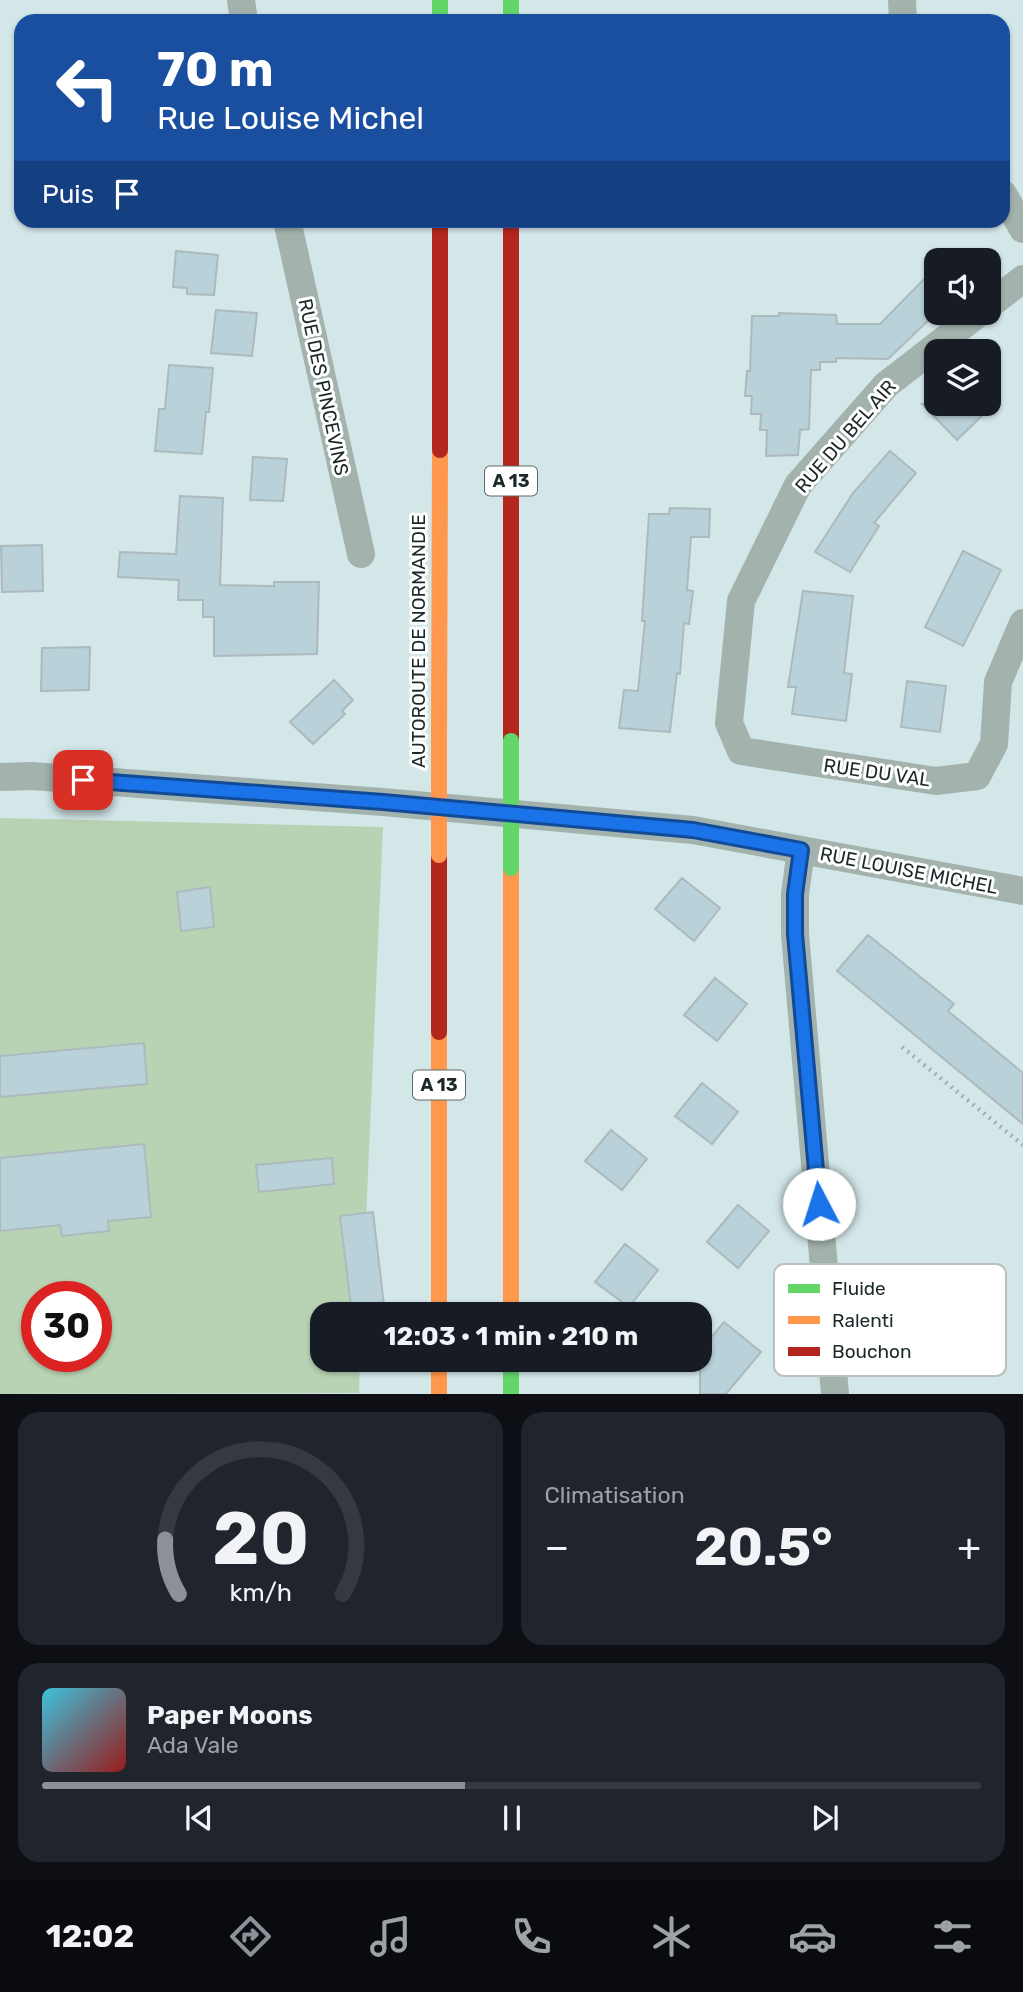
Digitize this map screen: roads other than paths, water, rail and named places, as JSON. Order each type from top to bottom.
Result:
[{"type":"highway","name":"AUTOROUTE DE NORMANDIE","points":[[439,1302],[440,228]]},
{"type":"highway","name":"A 13","points":[[511,228],[511,1302]]},
{"type":"highway","points":[[439,1372],[439,1394]]},
{"type":"highway","points":[[511,1372],[511,1394]]},
{"type":"street","points":[[1010,206],[1023,229]]},
{"type":"street","name":"RUE DES PINCEVINS","points":[[289,228],[361,554]]},
{"type":"street","points":[[1001,296],[1023,279]]},
{"type":"street","name":"RUE DU BEL AIR","points":[[741,751],[729,723],[741,601],[798,485],[886,385],[964,325]]},
{"type":"street","name":"RUE DU VAL","points":[[741,751],[936,781],[977,776],[994,744],[998,682],[1023,623]]},
{"type":"street","name":"RUE LOUISE MICHEL","points":[[0,777],[32,776],[383,802],[693,830],[1023,891]]},
{"type":"street","points":[[801,850],[795,894],[795,934],[824,1264]]},
{"type":"street","points":[[833,1376],[835,1394]]}]
